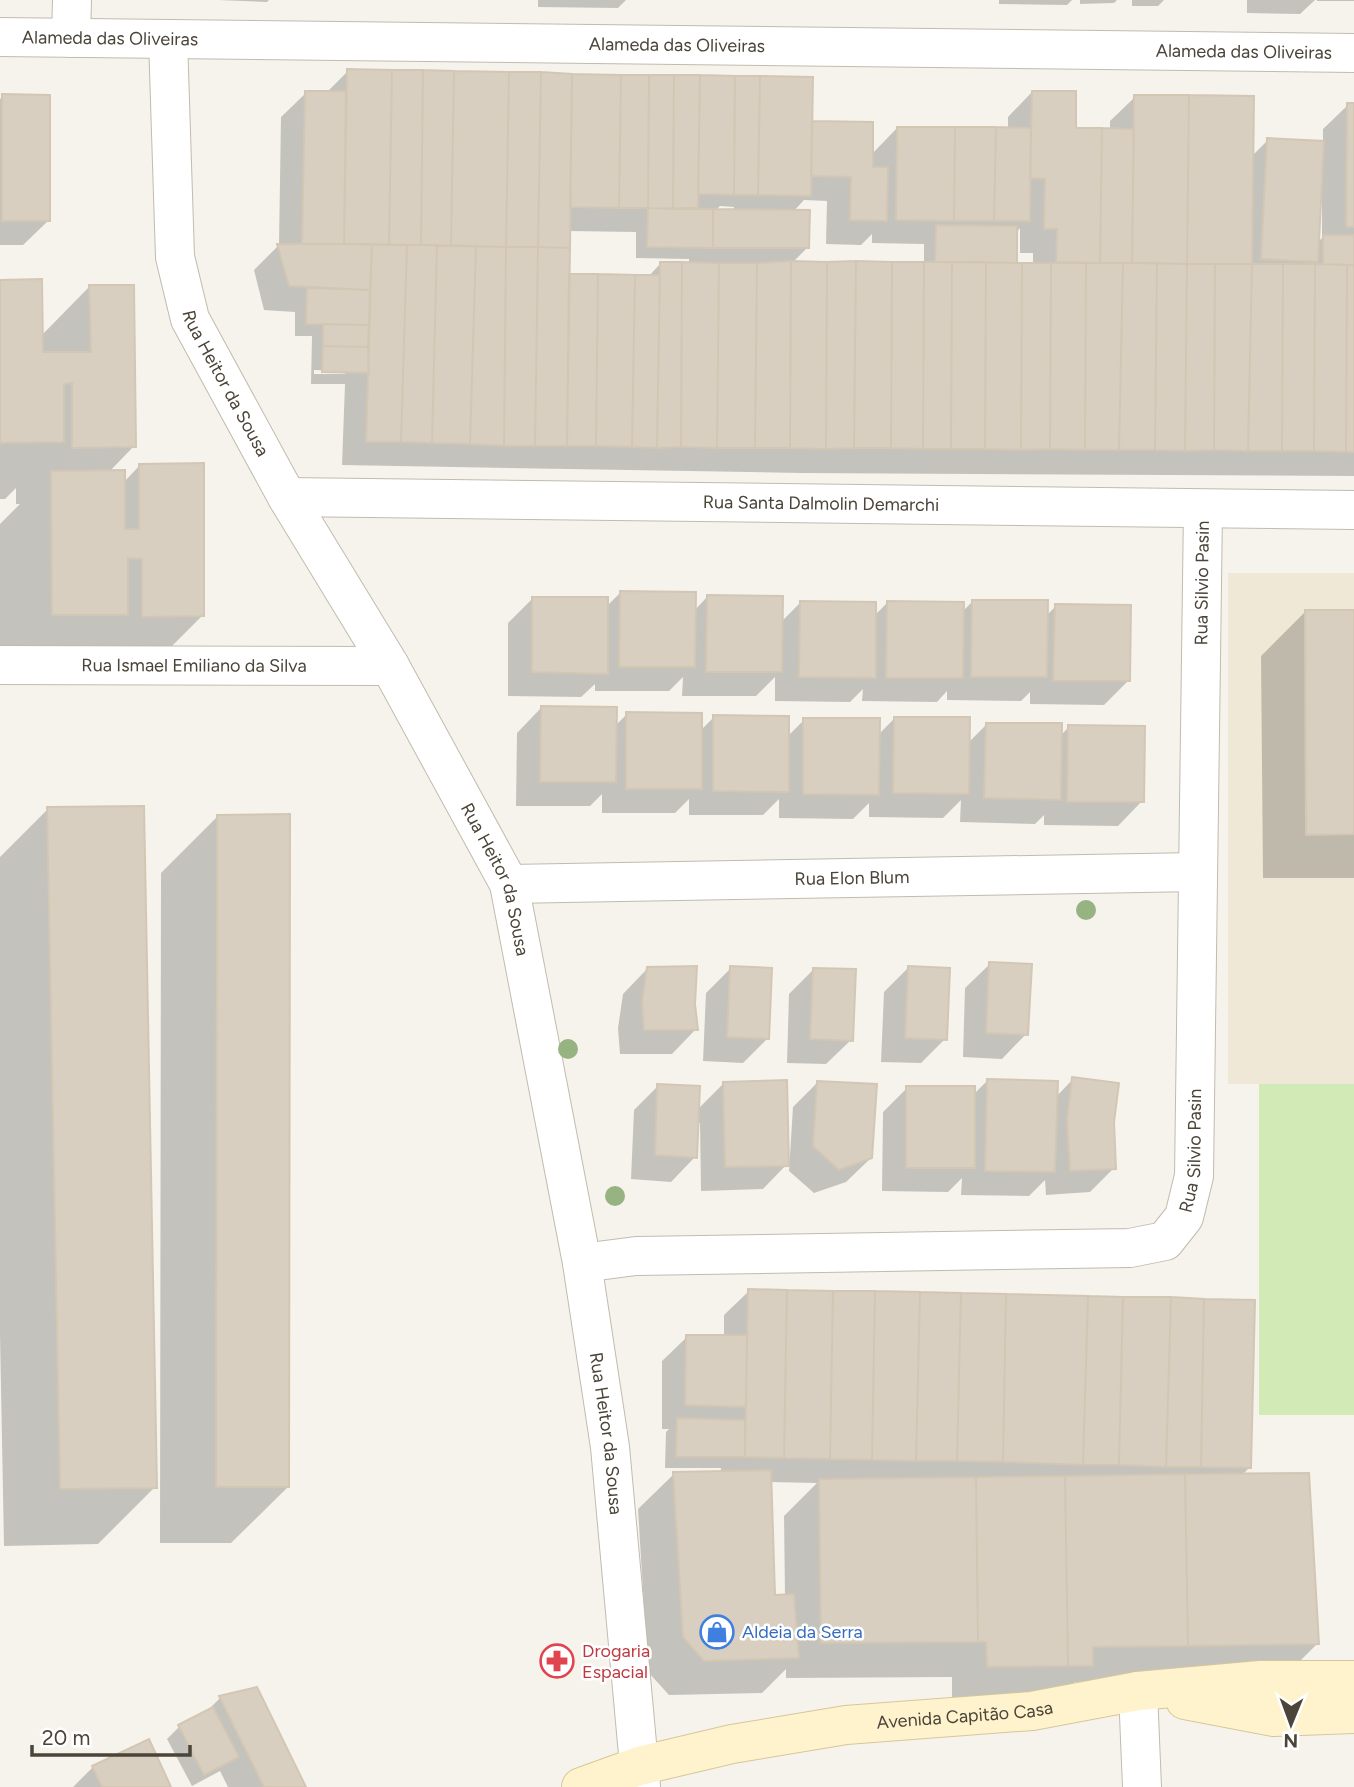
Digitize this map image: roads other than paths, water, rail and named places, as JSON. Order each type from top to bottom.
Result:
[{"type":"main road","name":"Avenida Capitão Casa","points":[[581,1787],[640,1777],[732,1744],[846,1725],[1032,1711],[1138,1691],[1261,1680],[1354,1680]]},
{"type":"main road","points":[[1138,1691],[1274,1717],[1354,1714]]},
{"type":"street","points":[[71,38],[72,0]]},
{"type":"street","name":"Alameda das Oliveiras","points":[[0,37],[1354,53]]},
{"type":"street","name":"Rua Heitor da Sousa","points":[[168,39],[175,257],[190,318],[287,497],[390,666],[509,884],[582,1263],[610,1447],[640,1777]]},
{"type":"street","name":"Rua Santa Dalmolin Demarchi","points":[[287,497],[1354,510]]},
{"type":"street","name":"Rua Silvio Pasin","points":[[582,1263],[636,1256],[1130,1248],[1165,1241],[1184,1217],[1194,1176],[1203,509]]},
{"type":"street","name":"Rua Ismael Emiliano da Silva","points":[[0,665],[390,666]]},
{"type":"street","name":"Rua Elon Blum","points":[[509,884],[1197,872]]},
{"type":"street","points":[[1138,1691],[1142,1787]]},
{"type":"place","name":"Aldeia da Serra","points":[[717,1632]]},
{"type":"place","name":"Drogaria Espacial","points":[[557,1661]]}]
